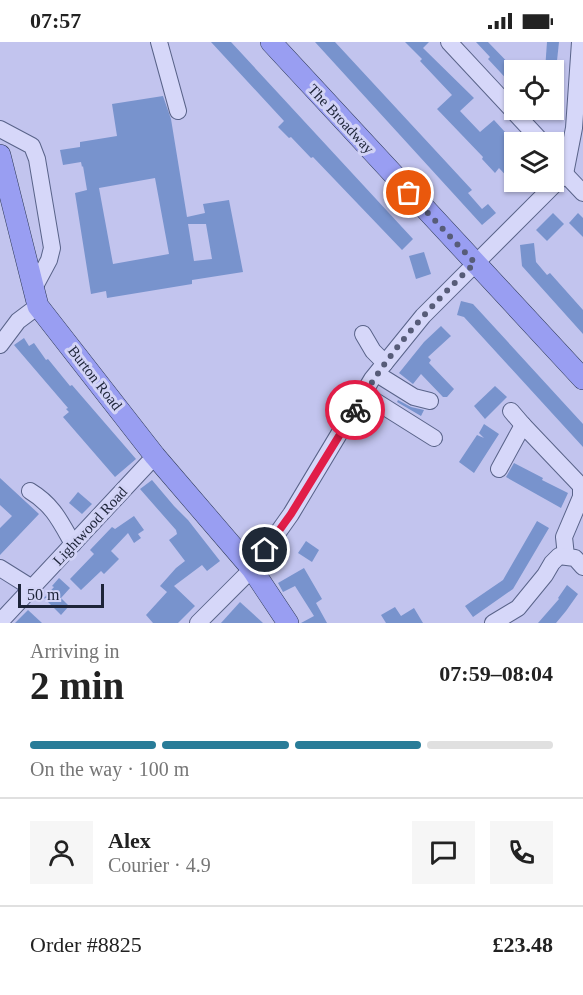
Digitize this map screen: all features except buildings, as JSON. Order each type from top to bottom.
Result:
[{"type":"main road","name":"The Broadway","points":[[271,42],[583,379]]},
{"type":"main road","name":"Burton Road","points":[[1,163],[36,297],[155,456],[252,569],[288,623]]},
{"type":"street","points":[[159,42],[178,111]]},
{"type":"street","points":[[448,42],[533,132]]},
{"type":"street","points":[[564,145],[574,128],[580,42]]},
{"type":"street","points":[[0,129],[32,146],[37,159],[52,248],[36,297],[0,345]]},
{"type":"street","points":[[564,165],[565,174],[583,192]]},
{"type":"street","points":[[198,623],[252,569],[291,514],[364,394],[423,316],[565,174]]},
{"type":"street","points":[[363,334],[381,369],[414,397],[430,401]]},
{"type":"street","points":[[364,394],[434,438]]},
{"type":"street","points":[[512,411],[581,486],[580,497],[564,537],[566,556]]},
{"type":"street","points":[[499,469],[523,425]]},
{"type":"street","name":"Lightwood Road","points":[[0,622],[155,456]]},
{"type":"street","points":[[30,491],[52,508],[73,544]]},
{"type":"street","points":[[494,623],[518,608],[559,556],[575,558],[583,567]]},
{"type":"street","points":[[0,568],[32,588]]},
{"type":"way so far","points":[[355,410],[372,379],[423,316],[475,263],[409,193]]},
{"type":"route","points":[[265,550],[291,514],[355,410]]}]
